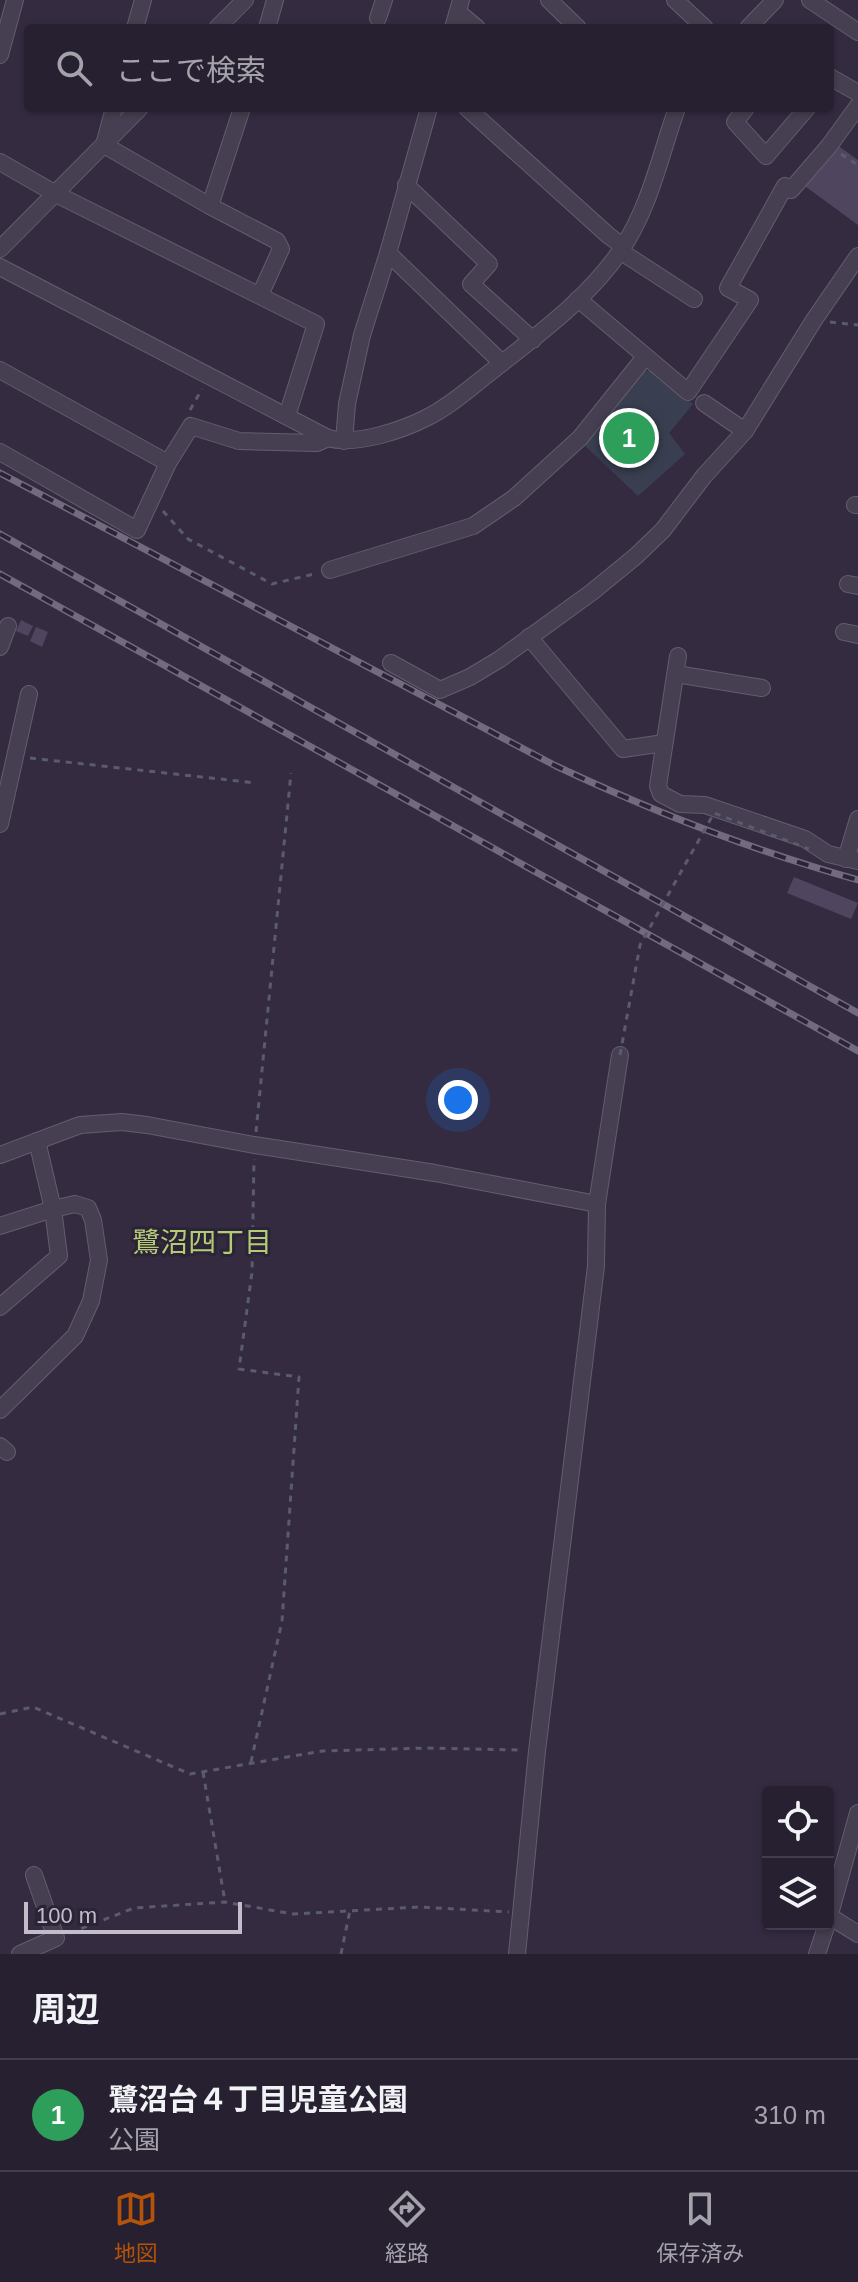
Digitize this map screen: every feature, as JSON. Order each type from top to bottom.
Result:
[{"type":"street","points":[[0,55],[15,0]]},
{"type":"street","points":[[136,24],[143,0]]},
{"type":"street","points":[[221,24],[245,0]]},
{"type":"street","points":[[268,24],[275,0]]},
{"type":"street","points":[[378,18],[384,0]]},
{"type":"street","points":[[549,0],[574,24]]},
{"type":"street","points":[[675,0],[701,24]]},
{"type":"street","points":[[810,0],[858,32]]},
{"type":"street","points":[[755,24],[766,3]]},
{"type":"street","points":[[834,81],[858,93]]},
{"type":"street","points":[[578,299],[688,392],[750,300],[728,288],[785,186],[791,190],[858,106]]},
{"type":"street","points":[[104,145],[113,112]]},
{"type":"street","points":[[0,249],[136,112]]},
{"type":"street","points":[[210,206],[241,112]]},
{"type":"street","points":[[336,439],[362,335],[428,112]]},
{"type":"street","points":[[471,112],[622,248],[694,299]]},
{"type":"street","points":[[0,452],[137,530],[168,463],[191,426],[239,441],[288,444],[317,443],[394,431],[428,418],[533,340],[593,286],[639,219],[652,186],[671,112]]},
{"type":"street","points":[[743,112],[735,122],[766,156],[804,112]]},
{"type":"street","points":[[104,145],[277,241],[281,249],[260,295]]},
{"type":"street","points":[[0,162],[56,194],[316,324],[287,416]]},
{"type":"street","points":[[406,185],[489,264],[471,284],[533,340]]},
{"type":"street","points":[[388,253],[502,363]]},
{"type":"street","points":[[391,663],[440,690],[470,677],[592,592],[636,556],[663,530],[704,476],[745,431],[858,256]]},
{"type":"street","points":[[0,267],[336,439]]},
{"type":"street","points":[[330,570],[473,526],[514,498],[580,438],[645,357]]},
{"type":"street","points":[[0,370],[168,463]]},
{"type":"street","points":[[704,403],[745,431]]},
{"type":"street","points":[[0,647],[8,626]]},
{"type":"street","points":[[529,637],[623,749],[664,743]]},
{"type":"street","points":[[678,656],[658,786],[661,794],[680,804],[705,805],[791,834],[828,854],[852,860],[858,819]]},
{"type":"street","points":[[676,674],[762,688]]},
{"type":"street","points":[[0,824],[29,694]]},
{"type":"street","points":[[517,1954],[537,1751],[596,1266],[597,1204],[620,1055]]},
{"type":"street","points":[[0,1155],[80,1125],[122,1122],[435,1173],[597,1204]]},
{"type":"street","points":[[0,1307],[59,1256],[53,1209],[37,1141]]},
{"type":"street","points":[[0,1226],[75,1204],[88,1208],[93,1220],[99,1260],[91,1301],[75,1336],[0,1410]]},
{"type":"street","points":[[834,1899],[858,1813]]},
{"type":"street","points":[[20,1954],[56,1938],[34,1875]]},
{"type":"street","points":[[834,1923],[858,1934]]},
{"type":"street","points":[[817,1954],[825,1930]]},
{"type":"path","points":[[829,146],[858,165]]},
{"type":"path","points":[[814,320],[858,325]]},
{"type":"path","points":[[191,426],[189,412],[209,376]]},
{"type":"path","points":[[151,498],[188,539],[272,584],[330,570]]},
{"type":"path","points":[[14,756],[256,783]]},
{"type":"path","points":[[251,1762],[282,1621],[299,1377],[239,1369],[252,1272],[254,1145],[291,773]]},
{"type":"path","points":[[620,1055],[640,945],[714,813],[809,849]]},
{"type":"path","points":[[0,1714],[33,1707],[190,1774],[322,1751],[427,1748],[537,1751]]},
{"type":"path","points":[[203,1772],[225,1902]]},
{"type":"path","points":[[56,1938],[134,1908],[225,1902],[293,1914],[419,1907],[523,1913]]},
{"type":"path","points":[[341,1954],[350,1910]]},
{"type":"shaded area","points":[[645,371],[653,371],[693,404],[669,433],[685,454],[638,496],[582,443]]},
{"type":"building","points":[[837,145],[858,160],[858,225],[802,184]]},
{"type":"building","points":[[21,620],[33,626],[28,636],[16,631]]},
{"type":"building","points":[[36,627],[48,632],[42,647],[30,641]]},
{"type":"building","points":[[794,877],[858,903],[851,919],[787,893]]},
{"type":"railway","points":[[0,473],[556,766],[705,829],[858,880]]},
{"type":"railway","points":[[0,534],[858,1013]]},
{"type":"railway","points":[[0,574],[858,1051]]},
{"type":"place","name":"鷺沼台４丁目児童公園","points":[[629,438]]},
{"type":"district","name":"鷺沼四丁目","points":[[202,1242]]}]
